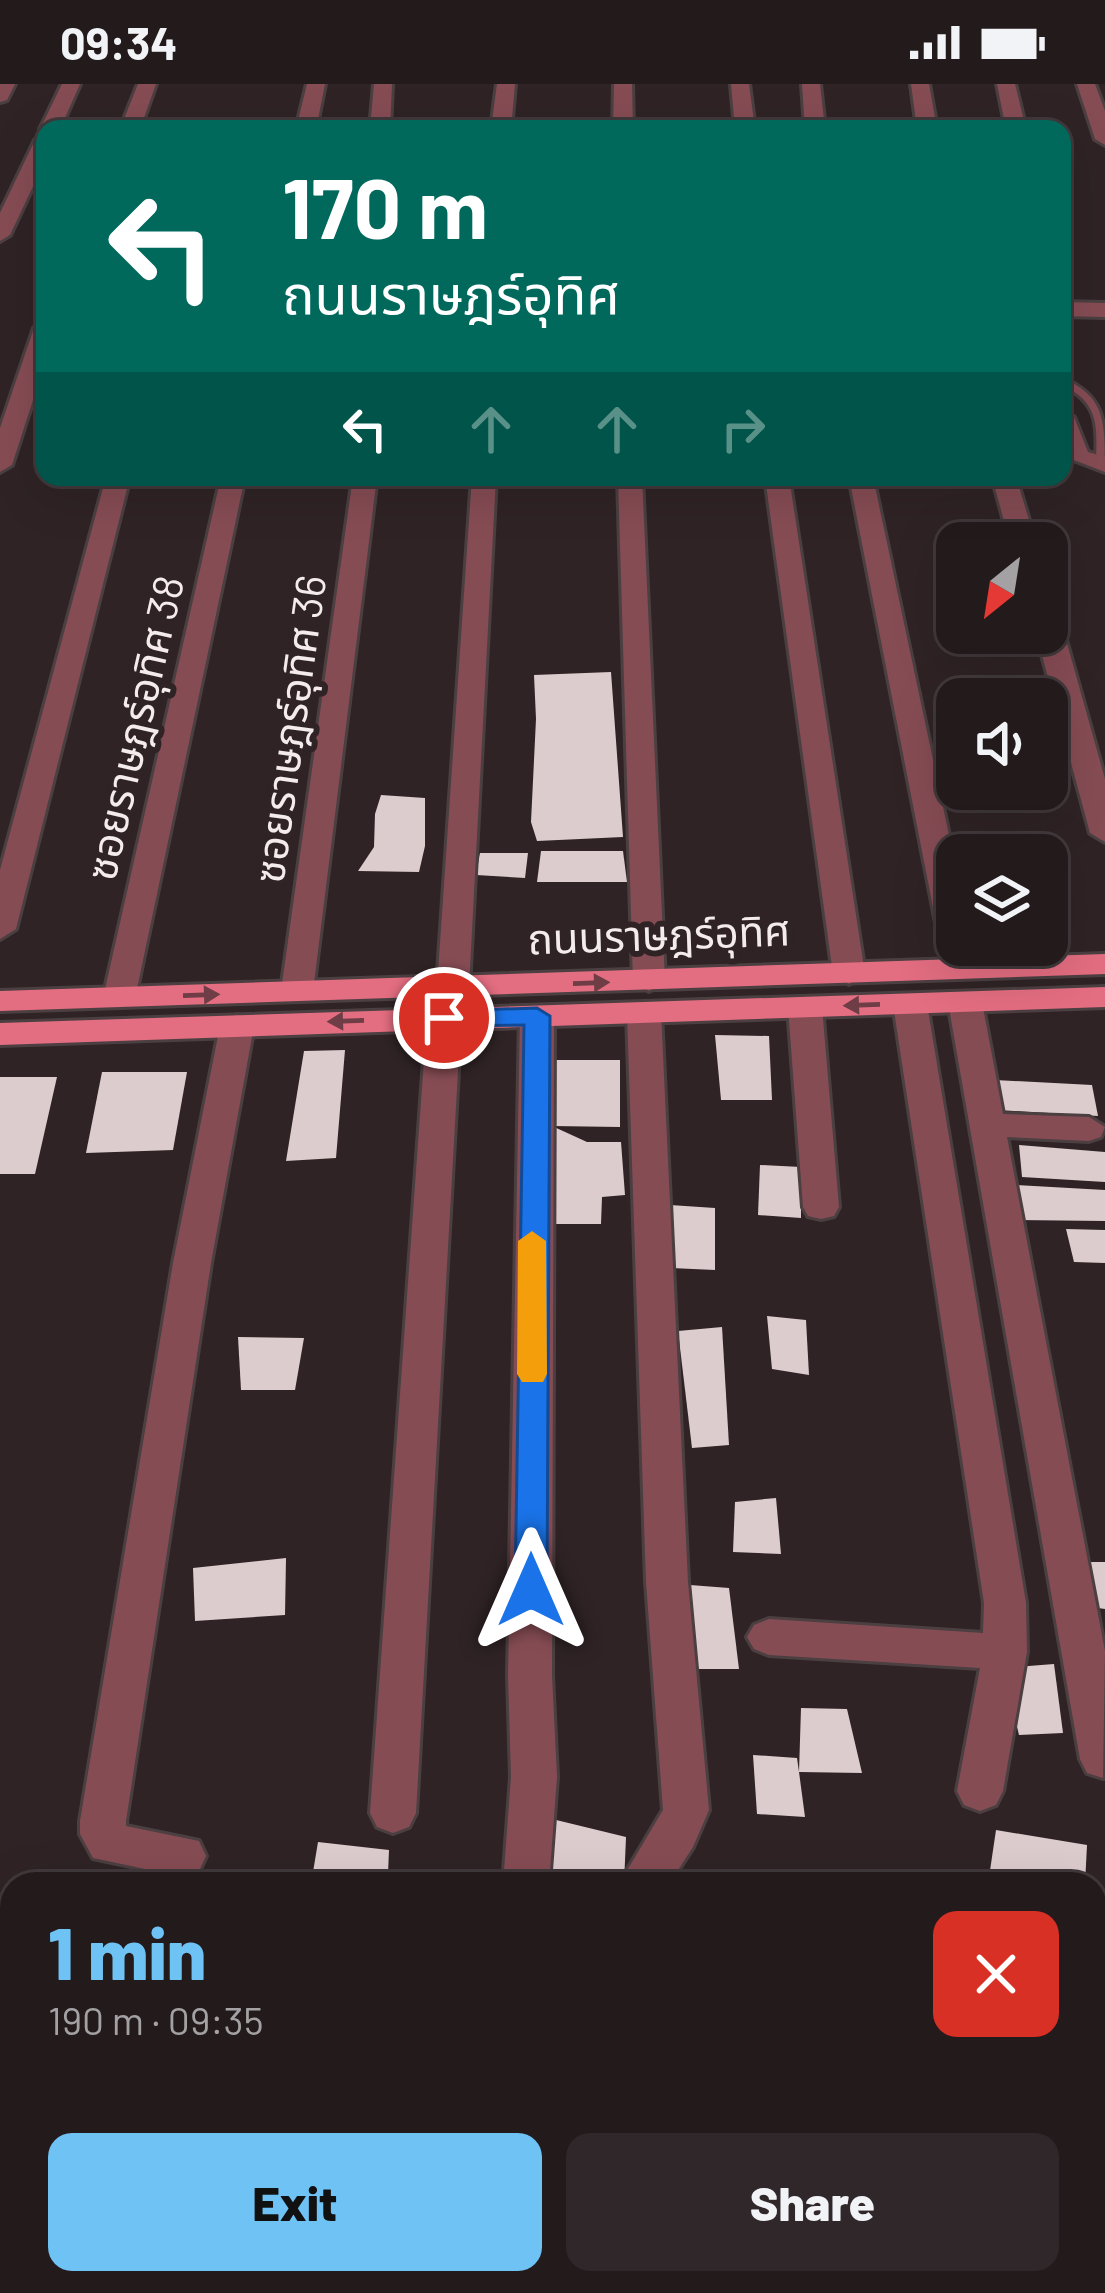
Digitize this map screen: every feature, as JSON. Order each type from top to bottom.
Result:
[{"type":"main road","name":"ถนนราษฎร์อุทิศ","points":[[0,1034],[237,1025],[448,1003],[646,997],[805,1007],[910,1004],[963,986],[1105,964]]},
{"type":"main road","name":"ถนนราษฎร์อุทิศ","points":[[0,1001],[297,991],[448,1003],[537,1016],[646,997],[849,974],[1105,998]]},
{"type":"street","points":[[0,96],[6,84]]},
{"type":"street","points":[[54,120],[71,84]]},
{"type":"street","points":[[133,120],[147,84]]},
{"type":"street","points":[[308,120],[316,84]]},
{"type":"street","points":[[380,120],[382,84]]},
{"type":"street","points":[[502,120],[506,84]]},
{"type":"street","points":[[623,84],[623,120]]},
{"type":"street","points":[[740,84],[745,120]]},
{"type":"street","points":[[812,84],[814,120]]},
{"type":"street","points":[[920,84],[926,120]]},
{"type":"street","points":[[1006,84],[1014,120]]},
{"type":"street","points":[[1086,84],[1105,139]]},
{"type":"street","points":[[0,235],[36,159]]},
{"type":"street","points":[[1071,308],[1105,310]]},
{"type":"street","points":[[0,464],[36,355]]},
{"type":"street","points":[[1071,440],[1078,457],[1104,465]]},
{"type":"street","points":[[0,929],[116,486]]},
{"type":"street","name":"ซอยราษฎร์อุทิศ 38","points":[[119,998],[231,486]]},
{"type":"street","name":"ซอยราษฎร์อุทิศ 36","points":[[297,991],[364,486]]},
{"type":"street","points":[[393,1814],[483,486]]},
{"type":"street","points":[[630,486],[668,1582],[686,1810],[677,1833],[650,1872]]},
{"type":"street","points":[[778,486],[849,974]]},
{"type":"street","points":[[863,486],[990,1125],[1103,1759]]},
{"type":"street","points":[[1007,486],[1017,522]]},
{"type":"street","points":[[1056,654],[1105,833]]},
{"type":"street","points":[[910,1004],[1006,1603],[1005,1652],[980,1792]]},
{"type":"street","points":[[805,1007],[821,1207]]},
{"type":"street","points":[[527,1872],[534,1777],[530,1653],[537,1016]]},
{"type":"street","points":[[183,1856],[109,1844],[103,1821],[192,1263],[237,1025]]},
{"type":"street","points":[[990,1125],[1089,1129]]},
{"type":"street","points":[[769,1637],[1005,1652]]},
{"type":"lane","points":[[1071,384],[1099,401],[1104,465]]},
{"type":"building","points":[[611,672],[623,837],[537,841],[531,822],[534,675]]},
{"type":"building","points":[[381,795],[425,798],[425,846],[419,872],[358,871],[374,847]]},
{"type":"building","points":[[541,851],[623,851],[627,882],[537,882]]},
{"type":"building","points":[[480,853],[528,853],[525,878],[476,875]]},
{"type":"building","points":[[715,1035],[769,1036],[772,1100],[721,1100]]},
{"type":"building","points":[[345,1050],[336,1158],[286,1161],[304,1051]]},
{"type":"building","points":[[553,1060],[620,1060],[620,1127],[552,1126]]},
{"type":"building","points":[[102,1072],[187,1072],[173,1150],[86,1153]]},
{"type":"building","points":[[0,1077],[57,1077],[35,1174],[0,1174]]},
{"type":"building","points":[[995,1080],[1092,1085],[1098,1116],[998,1110]]},
{"type":"building","points":[[552,1126],[587,1142],[621,1142],[625,1195],[602,1197],[601,1224],[546,1224]]},
{"type":"building","points":[[1019,1145],[1105,1152],[1105,1182],[1022,1177]]},
{"type":"building","points":[[760,1165],[801,1167],[801,1218],[758,1215]]},
{"type":"building","points":[[1015,1185],[1105,1190],[1105,1221],[1012,1220]]},
{"type":"building","points":[[670,1205],[715,1208],[715,1270],[671,1268]]},
{"type":"building","points":[[1066,1229],[1105,1230],[1105,1263],[1074,1262]]},
{"type":"building","points":[[767,1316],[806,1320],[809,1375],[772,1369]]},
{"type":"building","points":[[722,1327],[729,1445],[692,1448],[678,1331]]},
{"type":"building","points":[[238,1337],[304,1338],[295,1390],[241,1390]]},
{"type":"building","points":[[776,1498],[781,1554],[733,1552],[735,1502]]},
{"type":"building","points":[[286,1558],[285,1615],[195,1621],[193,1568]]},
{"type":"building","points":[[1088,1562],[1105,1562],[1105,1609],[1091,1607]]},
{"type":"building","points":[[677,1584],[729,1588],[739,1669],[687,1669]]},
{"type":"building","points":[[1054,1664],[1063,1733],[1019,1735],[1003,1668]]},
{"type":"building","points":[[801,1708],[847,1709],[862,1773],[799,1772]]},
{"type":"building","points":[[753,1755],[797,1758],[805,1817],[757,1814]]},
{"type":"building","points":[[548,1818],[626,1837],[625,1872],[544,1872]]},
{"type":"building","points":[[996,1830],[1087,1845],[1086,1872],[990,1872]]},
{"type":"building","points":[[318,1842],[389,1850],[388,1872],[313,1872]]},
{"type":"building","points":[[806,1869],[806,1872],[752,1872]]},
{"type":"slow traffic","points":[[532,1241],[532,1374]]},
{"type":"route","points":[[444,1018],[537,1016],[531,1590]]}]
